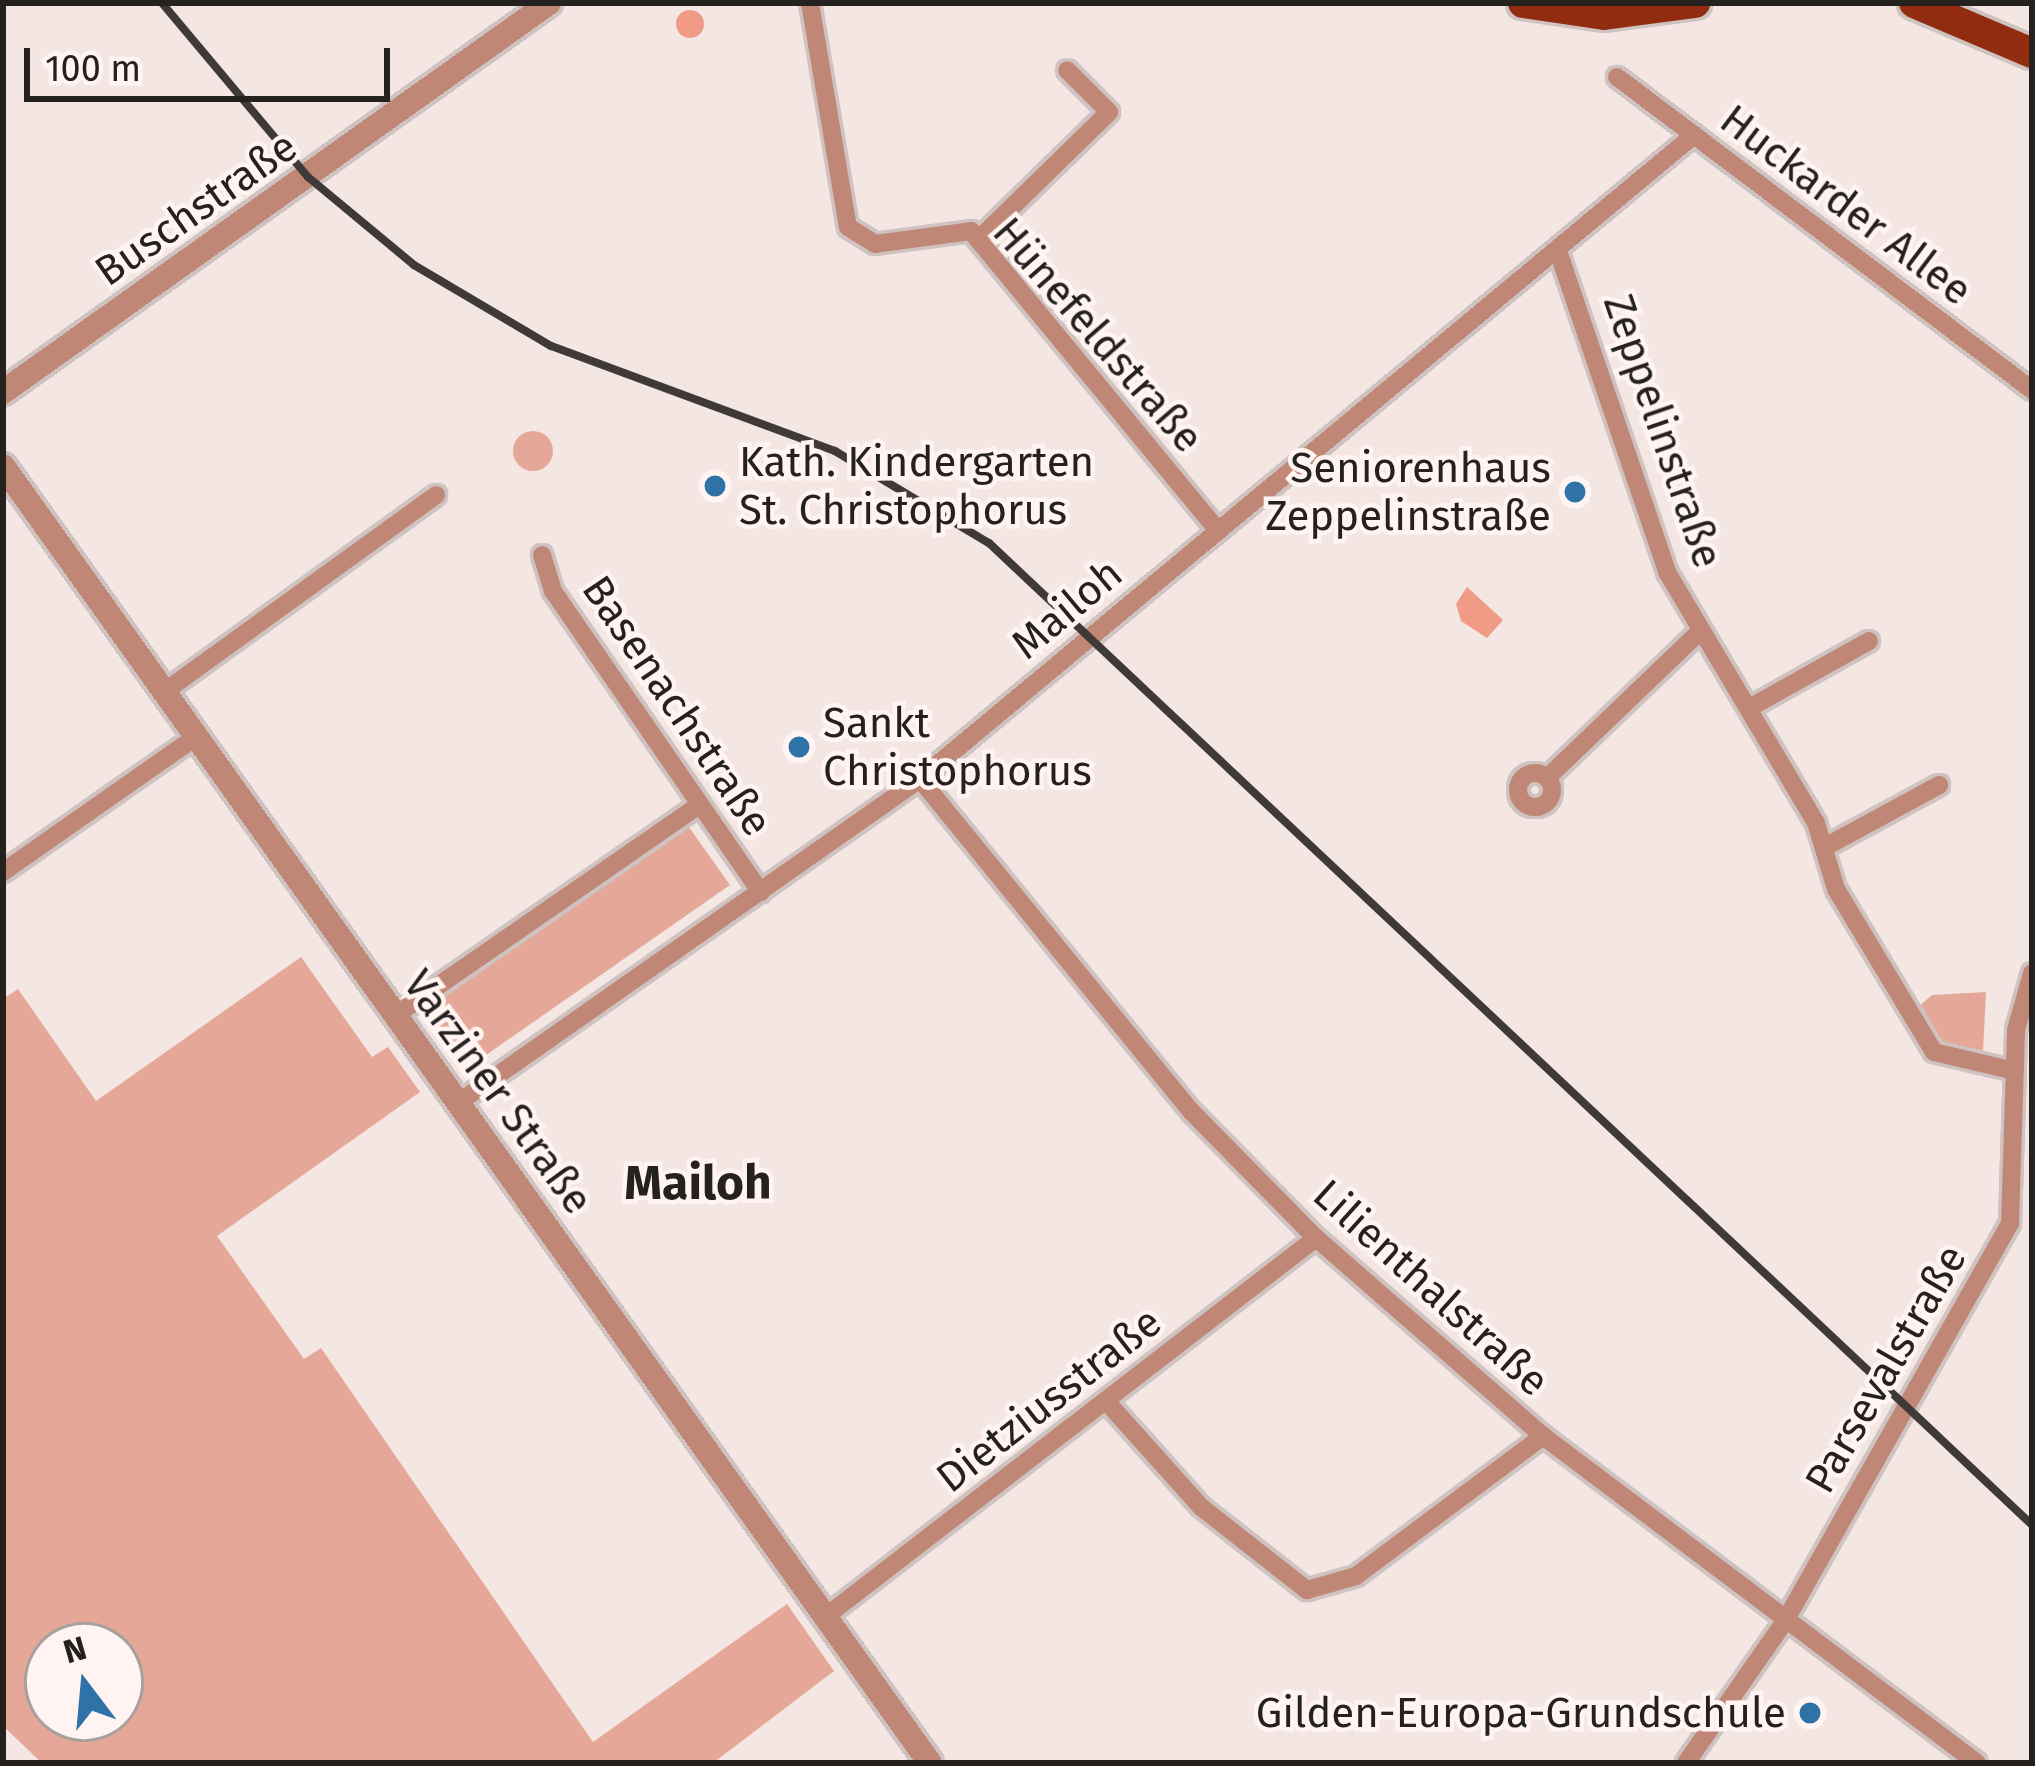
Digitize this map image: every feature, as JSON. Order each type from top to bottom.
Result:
[{"type":"main road","points":[[1523,3],[1604,15],[1695,3]]},
{"type":"main road","points":[[1913,3],[2032,53]]},
{"type":"street","name":"Buschstraße","points":[[3,392],[549,3]]},
{"type":"street","name":"Hünefeldstraße","points":[[810,3],[848,227],[875,244],[971,231],[1218,531]]},
{"type":"street","points":[[978,240],[1109,112],[1067,70]]},
{"type":"street","name":"Huckarder Allee","points":[[1617,77],[2032,390]]},
{"type":"street","name":"Mailoh","points":[[458,1103],[920,779],[1559,254],[1694,135]]},
{"type":"street","name":"Zeppelinstraße","points":[[1559,254],[1646,518],[1700,631],[1751,706],[1825,847],[1836,889],[1934,1052],[2015,1071]]},
{"type":"street","name":"Varziner Straße","points":[[3,466],[930,1763]]},
{"type":"street","points":[[164,692],[436,495]]},
{"type":"street","name":"Basenachstraße","points":[[542,555],[553,591],[761,892]]},
{"type":"street","name":"Zeppelinstraße","points":[[1548,777],[1700,631]]},
{"type":"street","points":[[1751,706],[1869,641]]},
{"type":"street","points":[[3,872],[196,737]]},
{"type":"street","name":"Lilienthalstraße","points":[[920,779],[1191,1111],[1316,1238],[1543,1436],[1977,1763]]},
{"type":"street","points":[[1825,847],[1940,785]]},
{"type":"street","points":[[396,1015],[699,805]]},
{"type":"street","name":"Parsevalstraße","points":[[1686,1763],[1785,1621],[2024,1206],[2015,1071],[2032,973]]},
{"type":"street","name":"Dietziusstraße","points":[[826,1617],[1316,1238]]},
{"type":"street","points":[[1106,1401],[1202,1508],[1307,1590],[1356,1576],[1543,1436]]},
{"type":"shaded area","points":[[690,10],[700,14],[704,24],[700,34],[690,38],[680,34],[676,24],[680,14]]},
{"type":"shaded area","points":[[533,431],[547,437],[553,451],[547,465],[533,471],[519,465],[513,451],[519,437]]},
{"type":"shaded area","points":[[1467,587],[1503,620],[1487,638],[1461,621],[1456,604]]},
{"type":"shaded area","points":[[686,823],[730,885],[466,1069],[421,1005]]},
{"type":"shaded area","points":[[301,957],[372,1057],[388,1047],[420,1092],[217,1236],[304,1359],[321,1348],[593,1742],[787,1604],[834,1671],[713,1763],[42,1763],[3,1726],[3,999],[18,989],[96,1101]]},
{"type":"shaded area","points":[[1986,992],[1983,1053],[1945,1047],[1915,1010],[1932,995]]},
{"type":"railway","points":[[162,3],[308,177],[414,265],[551,346],[835,451],[989,543],[2032,1525]]},
{"type":"place","name":"Kath. Kindergarten St. Christophorus","points":[[715,486]]},
{"type":"place","name":"Seniorenhaus Zeppelinstraße","points":[[1575,492]]},
{"type":"place","name":"Sankt Christophorus","points":[[799,747]]},
{"type":"place","name":"Gilden-Europa-Grundschule","points":[[1810,1713]]},
{"type":"district","name":"Mailoh","points":[[698,1184]]}]
